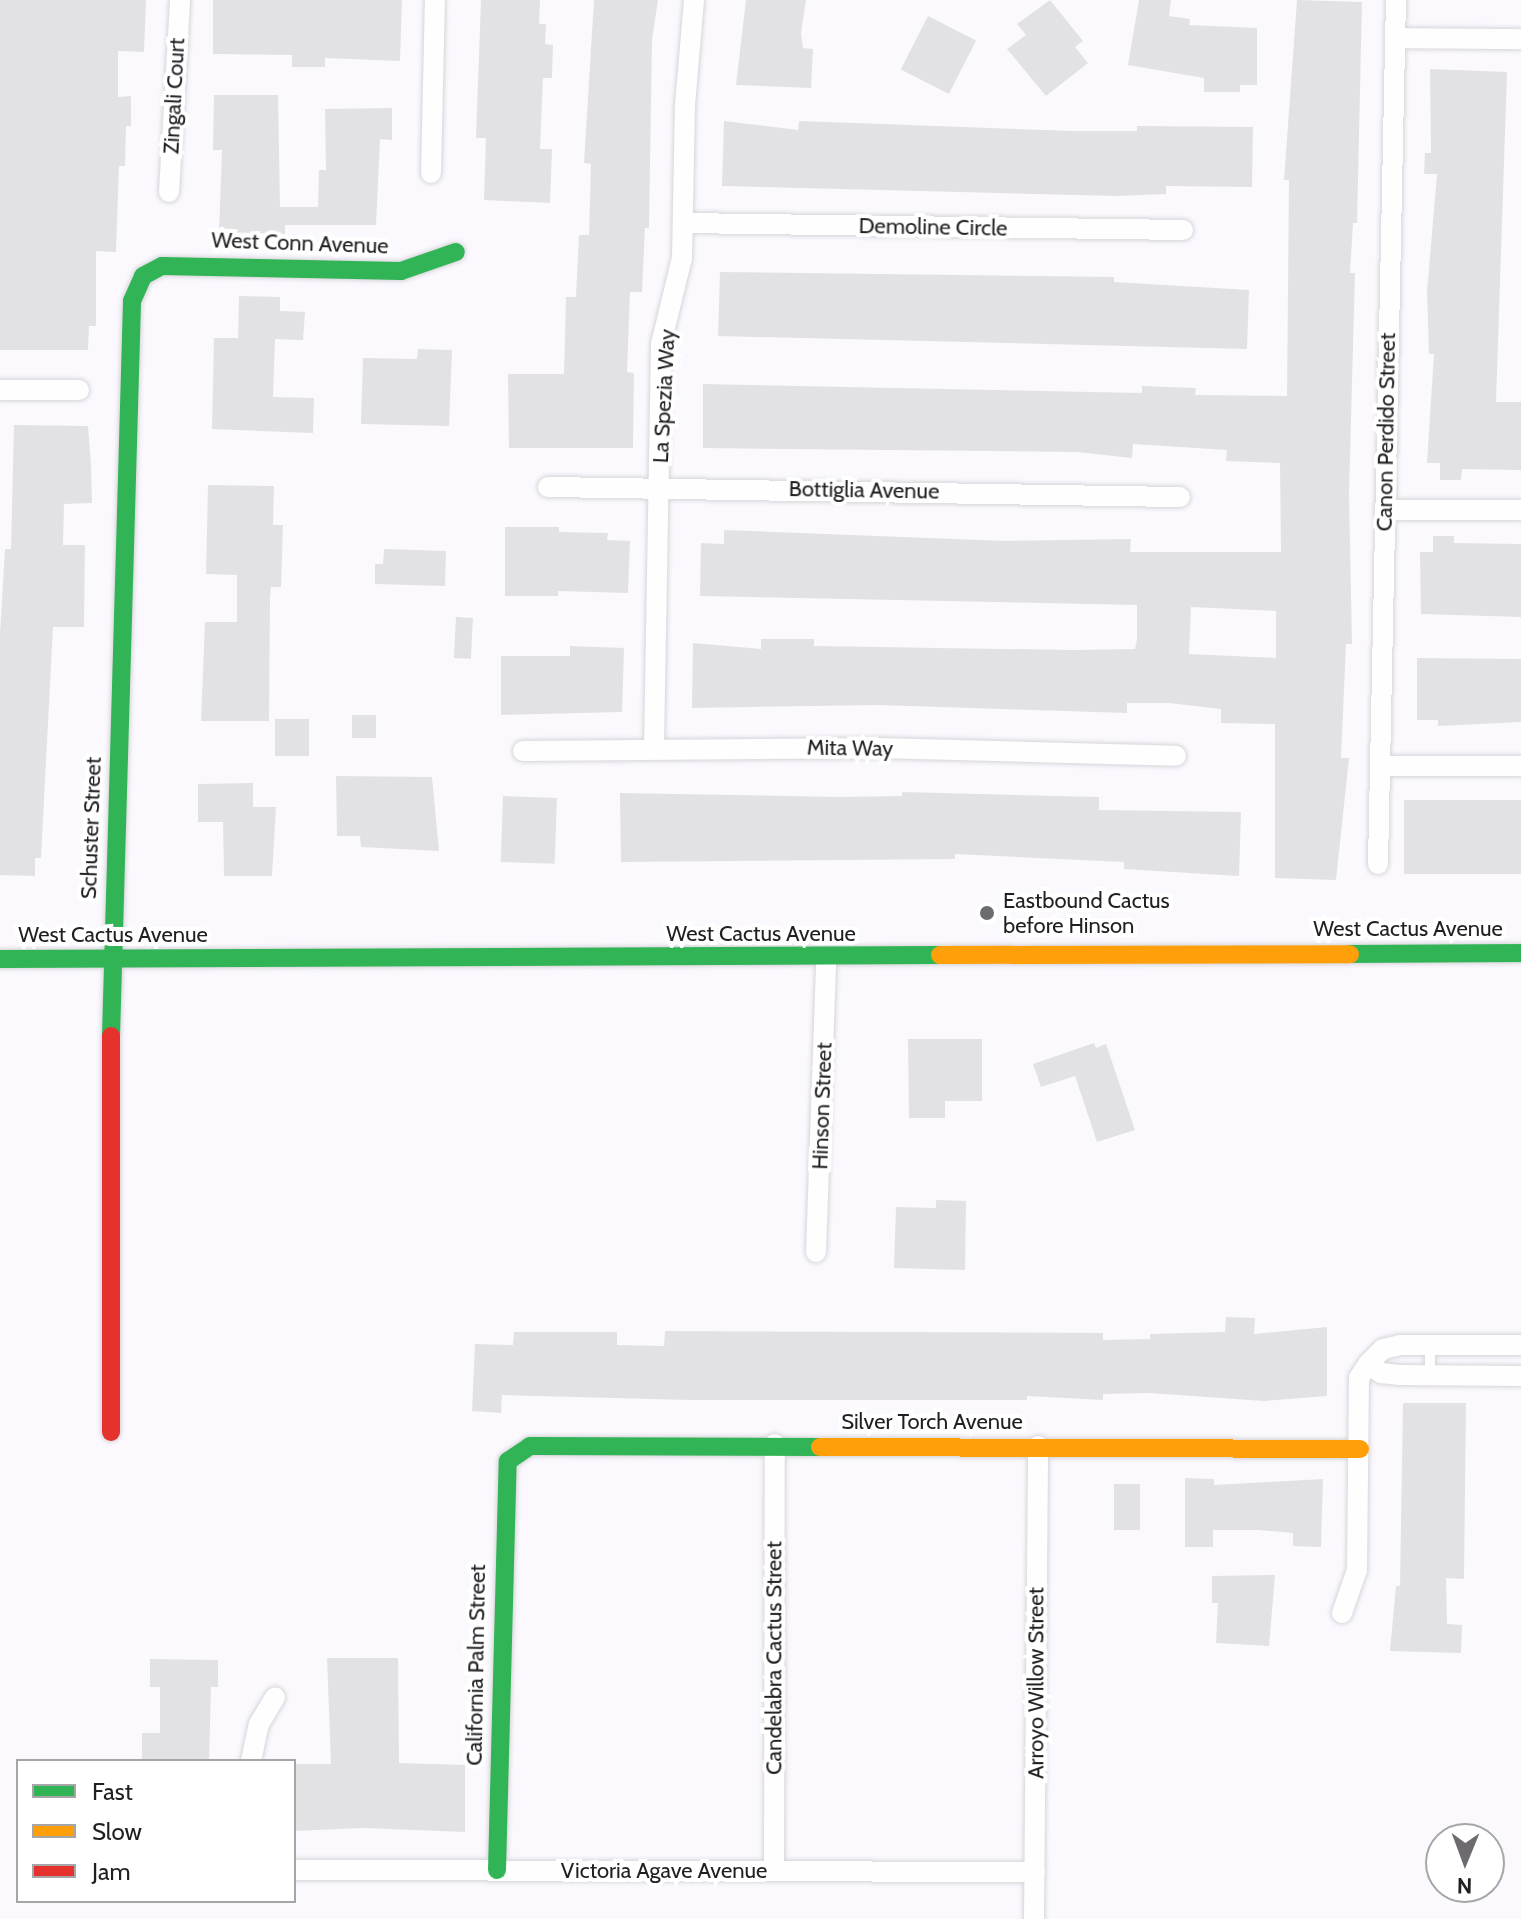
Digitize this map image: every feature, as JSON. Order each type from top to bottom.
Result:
[{"type":"street","name":"Zingali Court","points":[[169,192],[180,0]]},
{"type":"street","points":[[431,173],[435,0]]},
{"type":"street","name":"La Spezia Way","points":[[654,747],[661,344],[682,258],[694,0]]},
{"type":"street","name":"Canon Perdido Street","points":[[1378,864],[1396,0]]},
{"type":"street","points":[[1395,38],[1521,39]]},
{"type":"street","name":"Demoline Circle","points":[[683,223],[1183,230]]},
{"type":"street","name":"West Conn Avenue","points":[[143,276],[162,266],[190,263],[401,271],[456,252]]},
{"type":"street","name":"Schuster Street","points":[[111,1432],[111,958],[132,301],[143,276]]},
{"type":"street","points":[[0,390],[79,390]]},
{"type":"street","name":"Bottiglia Avenue","points":[[548,487],[660,485],[1180,497]]},
{"type":"street","points":[[1385,510],[1521,510]]},
{"type":"street","name":"Mita Way","points":[[523,751],[654,747],[1176,756]]},
{"type":"street","points":[[1380,766],[1521,766]]},
{"type":"street","name":"West Cactus Avenue","points":[[0,959],[826,959],[1521,953]]},
{"type":"street","name":"Hinson Street","points":[[816,1252],[826,959]]},
{"type":"street","points":[[1342,1613],[1357,1570],[1359,1378],[1368,1364],[1383,1349],[1430,1345],[1521,1345]]},
{"type":"street","points":[[1368,1364],[1381,1373],[1521,1376]]},
{"type":"street","name":"Silver Torch Avenue","points":[[508,1461],[530,1446],[775,1444],[1360,1449]]},
{"type":"street","name":"Candelabra Cactus Street","points":[[774,1871],[775,1444]]},
{"type":"street","name":"Arroyo Willow Street","points":[[1034,1919],[1038,1446]]},
{"type":"street","name":"California Palm Street","points":[[497,1870],[503,1502],[508,1461]]},
{"type":"street","points":[[251,1759],[259,1724],[275,1697]]},
{"type":"street","name":"Victoria Agave Avenue","points":[[296,1870],[1035,1872]]},
{"type":"lane","points":[[1430,1345],[1430,1375]]},
{"type":"building","points":[[0,0],[146,0],[144,52],[118,51],[118,97],[131,96],[131,126],[126,126],[125,166],[119,166],[116,252],[96,251],[96,326],[89,326],[88,350],[0,350]]},
{"type":"building","points":[[213,0],[402,0],[400,61],[325,58],[325,67],[292,67],[292,55],[213,54]]},
{"type":"building","points":[[481,0],[540,0],[539,24],[546,24],[545,44],[553,45],[552,78],[543,78],[540,149],[552,149],[550,203],[484,200],[486,138],[476,138]]},
{"type":"building","points":[[594,0],[658,0],[652,40],[649,228],[645,228],[642,292],[630,292],[627,372],[634,373],[633,448],[509,448],[508,374],[564,374],[566,297],[576,297],[579,235],[589,235],[591,164],[584,163]]},
{"type":"building","points":[[746,0],[806,0],[801,33],[803,48],[813,49],[811,88],[736,85]]},
{"type":"building","points":[[1050,0],[1083,41],[1075,47],[1088,63],[1046,96],[1007,49],[1026,35],[1017,24]]},
{"type":"building","points":[[1139,0],[1171,0],[1169,16],[1190,19],[1189,25],[1257,28],[1257,85],[1240,85],[1240,92],[1204,92],[1204,78],[1128,65]]},
{"type":"building","points":[[1297,0],[1362,2],[1357,223],[1353,223],[1350,273],[1355,273],[1349,494],[1352,644],[1346,644],[1341,758],[1349,758],[1336,880],[1275,878],[1275,724],[1221,723],[1221,709],[1169,703],[1127,703],[1127,713],[877,705],[692,708],[693,643],[761,649],[761,639],[814,639],[814,646],[1073,650],[1135,649],[1137,639],[1137,605],[700,596],[701,543],[724,544],[724,530],[1006,541],[1131,539],[1130,552],[1281,552],[1280,463],[1226,461],[1227,450],[1133,444],[1132,458],[1077,452],[703,448],[703,384],[1142,393],[1142,386],[1196,388],[1195,395],[1287,396],[1289,180],[1284,180]],"holes":[[[1191,607],[1276,611],[1276,658],[1189,654]]]},
{"type":"building","points":[[928,16],[976,41],[949,94],[901,69]]},
{"type":"building","points":[[1430,69],[1507,72],[1496,402],[1521,402],[1521,470],[1462,469],[1461,480],[1440,480],[1440,463],[1427,463],[1434,354],[1429,354],[1427,292],[1437,174],[1424,174],[1425,153],[1431,153]]},
{"type":"building","points":[[214,95],[278,95],[280,207],[318,207],[319,170],[326,170],[325,109],[392,108],[392,140],[380,139],[376,225],[285,225],[285,234],[219,232],[222,150],[213,150]]},
{"type":"building","points":[[724,121],[798,130],[799,121],[1074,131],[1137,131],[1137,126],[1253,127],[1252,187],[1166,186],[1166,194],[1117,196],[722,186]]},
{"type":"building","points":[[720,272],[1114,277],[1114,282],[1249,290],[1247,349],[718,336]]},
{"type":"building","points":[[239,296],[280,297],[280,311],[305,312],[303,340],[275,339],[273,397],[314,398],[313,433],[212,429],[214,338],[238,338]]},
{"type":"building","points":[[418,349],[452,350],[449,426],[361,424],[363,358],[417,359]]},
{"type":"building","points":[[14,425],[88,426],[91,465],[92,503],[64,504],[63,545],[85,545],[84,627],[53,627],[41,858],[35,858],[35,876],[0,875],[0,633],[5,549],[11,549]]},
{"type":"building","points":[[208,485],[274,486],[273,525],[283,525],[281,587],[271,587],[270,599],[269,721],[201,721],[205,622],[237,622],[237,575],[206,574]]},
{"type":"building","points":[[505,527],[559,527],[559,532],[608,533],[607,540],[630,541],[628,593],[558,591],[558,596],[505,596]]},
{"type":"building","points":[[1433,536],[1454,536],[1454,543],[1521,544],[1521,617],[1421,614],[1420,552],[1433,552]]},
{"type":"building","points":[[384,549],[446,551],[445,586],[375,584],[375,564],[383,564]]},
{"type":"building","points":[[456,617],[473,618],[471,659],[454,658]]},
{"type":"building","points":[[570,646],[624,648],[622,712],[501,715],[501,656],[570,656]]},
{"type":"building","points":[[1417,658],[1521,659],[1521,722],[1438,726],[1438,720],[1417,720]]},
{"type":"building","points":[[352,715],[376,715],[376,738],[352,738]]},
{"type":"building","points":[[275,719],[309,719],[309,756],[275,756]]},
{"type":"building","points":[[336,776],[432,777],[439,851],[361,847],[360,836],[337,836]]},
{"type":"building","points":[[253,783],[253,807],[276,807],[272,876],[224,876],[223,822],[198,822],[198,784]]},
{"type":"building","points":[[902,792],[1099,797],[1099,810],[1241,812],[1239,876],[1124,869],[1124,862],[955,854],[955,859],[621,862],[620,793],[840,797],[902,796]]},
{"type":"building","points":[[503,796],[557,798],[555,864],[501,862]]},
{"type":"building","points":[[1404,800],[1521,800],[1521,874],[1404,874]]},
{"type":"building","points":[[908,1039],[982,1039],[982,1101],[945,1101],[945,1118],[909,1118]]},
{"type":"building","points":[[1094,1043],[1096,1048],[1106,1044],[1135,1130],[1097,1142],[1075,1076],[1041,1087],[1033,1064]]},
{"type":"building","points":[[936,1200],[966,1201],[965,1270],[894,1268],[896,1207],[936,1208]]},
{"type":"building","points":[[1226,1317],[1255,1318],[1254,1334],[1327,1327],[1327,1396],[1264,1401],[1150,1393],[1103,1394],[1103,1400],[1027,1396],[1027,1400],[690,1400],[502,1395],[501,1413],[472,1411],[475,1344],[513,1345],[514,1332],[617,1332],[617,1345],[664,1346],[665,1331],[1103,1333],[1103,1340],[1150,1339],[1150,1334],[1225,1332]]},
{"type":"building","points":[[1403,1403],[1466,1403],[1464,1579],[1446,1578],[1447,1624],[1462,1625],[1461,1653],[1390,1651],[1396,1586],[1400,1586]]},
{"type":"building","points":[[1185,1478],[1214,1479],[1214,1485],[1323,1479],[1321,1547],[1293,1546],[1293,1533],[1213,1530],[1213,1547],[1185,1547]]},
{"type":"building","points":[[1114,1484],[1140,1484],[1140,1530],[1114,1530]]},
{"type":"building","points":[[1275,1575],[1269,1646],[1216,1643],[1218,1603],[1212,1603],[1212,1576]]},
{"type":"building","points":[[327,1658],[398,1658],[399,1763],[465,1765],[465,1832],[363,1828],[296,1831],[296,1764],[331,1764]]},
{"type":"building","points":[[150,1659],[218,1660],[218,1687],[211,1687],[209,1759],[142,1759],[142,1733],[160,1733],[160,1687],[150,1687]]},
{"type":"traffic: fast","points":[[111,1036],[132,301],[143,276],[162,266],[401,271],[456,252]]},
{"type":"traffic: fast","points":[[1350,954],[1521,953]]},
{"type":"traffic: fast","points":[[0,959],[940,955]]},
{"type":"traffic: fast","points":[[497,1870],[508,1461],[530,1446],[820,1447]]},
{"type":"traffic: slow","points":[[940,955],[1350,954]]},
{"type":"traffic: slow","points":[[820,1447],[1360,1449]]},
{"type":"traffic: jam","points":[[111,1036],[111,1432]]},
{"type":"place","name":"Eastbound Cactus before Hinson","points":[[987,913]]}]
